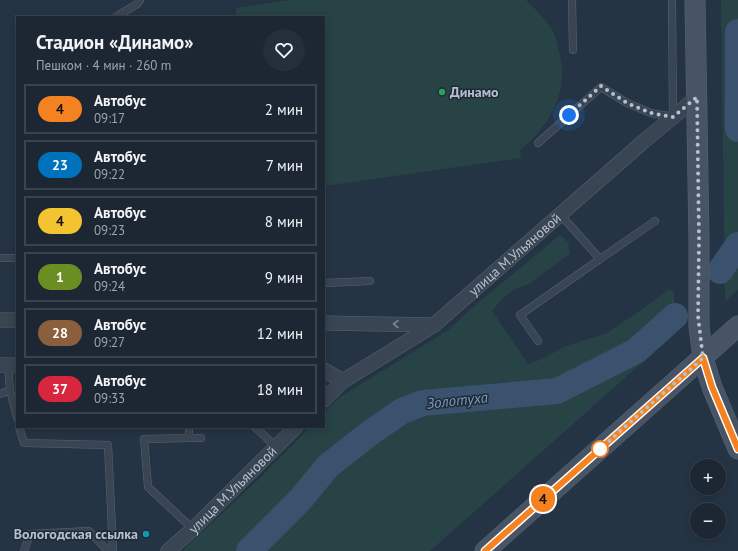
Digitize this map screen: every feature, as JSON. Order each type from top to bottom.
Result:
[{"type":"street","points":[[694,0],[699,239],[698,316],[703,358],[712,387],[738,449]]},
{"type":"street","name":"улица М.Ульяновой","points":[[325,399],[343,381],[434,325],[560,214],[697,97]]},
{"type":"street","points":[[0,320],[16,320]]},
{"type":"street","points":[[325,323],[434,325]]},
{"type":"street","points":[[485,551],[738,326]]},
{"type":"street","points":[[325,371],[343,381]]},
{"type":"street","name":"улица М.Ульяновой","points":[[168,551],[193,529],[295,428]]},
{"type":"lane","points":[[118,16],[137,4],[140,0]]},
{"type":"lane","points":[[572,0],[573,50]]},
{"type":"lane","points":[[538,143],[601,86],[627,103],[651,113],[673,117],[672,0]]},
{"type":"lane","points":[[560,214],[600,259]]},
{"type":"lane","points":[[538,341],[520,316],[655,221]]},
{"type":"lane","points":[[0,258],[16,258]]},
{"type":"lane","points":[[325,283],[370,281]]},
{"type":"lane","points":[[8,365],[10,390],[16,414]]},
{"type":"lane","points":[[0,394],[10,390]]},
{"type":"lane","points":[[19,428],[24,443],[108,445],[113,551]]},
{"type":"lane","points":[[189,428],[189,438]]},
{"type":"lane","points":[[256,428],[276,447]]},
{"type":"lane","points":[[193,529],[148,487],[144,439],[201,438]]},
{"type":"lane","points":[[24,551],[30,534],[89,531],[108,551]]},
{"type":"green space","name":"Динамо","points":[[290,0],[526,0],[541,15],[554,33],[561,63],[562,77],[560,91],[556,105],[541,129],[520,150],[521,158],[325,186],[325,16],[235,16],[236,8]]},
{"type":"green space","points":[[721,0],[738,0],[738,290],[725,301]]},
{"type":"green space","points":[[560,235],[568,242],[570,254],[527,285],[512,291],[503,298],[492,311],[528,364],[542,359],[566,346],[607,333],[668,290],[674,291],[675,327],[653,353],[430,551],[182,551],[259,479],[309,428],[325,428],[325,412],[340,397],[447,331],[479,302]]},
{"type":"waterway","name":"Золотуха","points":[[738,32],[738,129]]},
{"type":"waterway","name":"Золотуха","points":[[720,271],[738,245]]},
{"type":"waterway","name":"Золотуха","points":[[249,551],[300,500],[328,466],[370,433],[402,411],[423,403],[557,391],[636,351],[675,316]]},
{"type":"bus line","name":"4","points":[[485,551],[703,358],[712,387],[738,449]]},
{"type":"place","name":"Динамо","points":[[442,92]]},
{"type":"place","name":"Вологодская ссылка","points":[[146,534]]},
{"type":"route","points":[[569,115],[601,86],[627,103],[651,113],[673,117],[697,97],[699,239],[698,327],[703,358],[600,449]]}]
